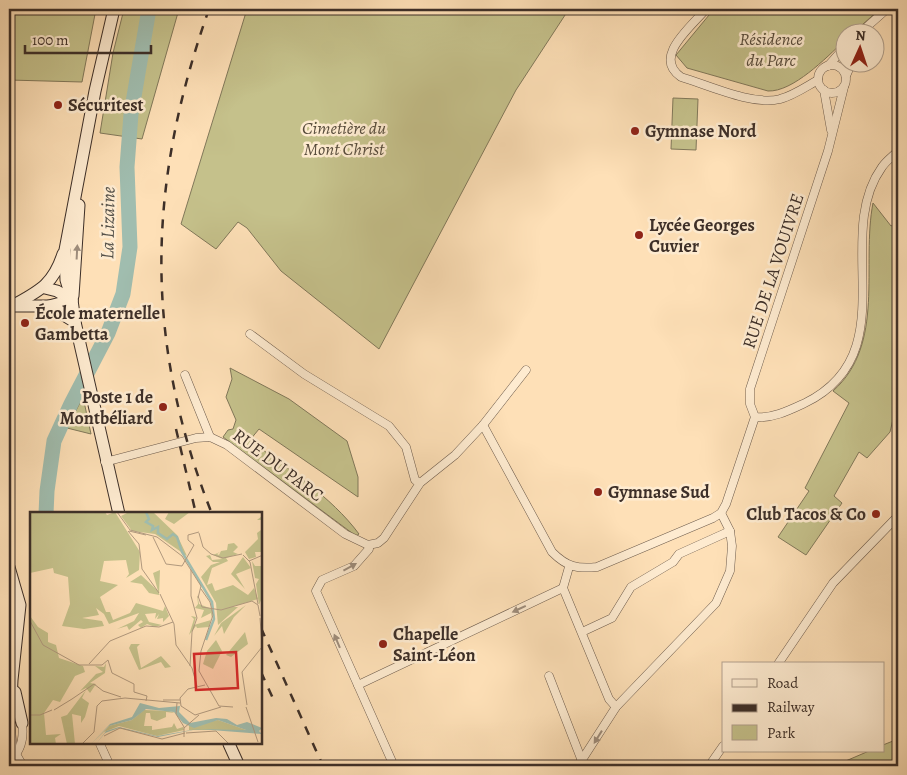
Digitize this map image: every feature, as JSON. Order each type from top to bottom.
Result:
[{"type":"main road","points":[[11,306],[45,288],[54,276],[65,250],[80,179],[95,91],[114,9]]},
{"type":"main road","points":[[72,300],[75,280],[80,179]]},
{"type":"main road","points":[[65,250],[66,280],[72,300],[105,462],[118,512]]},
{"type":"main road","points":[[45,288],[57,290],[72,300]]},
{"type":"main road","points":[[11,306],[49,306],[72,300]]},
{"type":"main road","points":[[49,306],[75,322]]},
{"type":"main road","points":[[9,567],[13,592],[20,605],[10,683],[10,720],[27,724]]},
{"type":"main road","points":[[10,683],[27,724]]},
{"type":"main road","points":[[229,745],[239,766]]},
{"type":"street","points":[[706,9],[672,50],[670,65],[681,78],[751,98],[767,100],[780,100],[818,80]]},
{"type":"street","points":[[872,22],[884,11]]},
{"type":"street","points":[[876,22],[884,11]]},
{"type":"street","points":[[834,59],[820,72],[818,80],[824,90],[837,92],[844,86],[848,72]]},
{"type":"street","points":[[828,66],[839,67],[846,76]]},
{"type":"street","name":"RUE DE LA VOUIVRE","points":[[755,416],[750,404],[750,389],[832,135],[844,86]]},
{"type":"street","name":"RUE DE LA VOUIVRE","points":[[824,90],[832,135]]},
{"type":"street","points":[[483,425],[552,552],[570,567],[597,567],[721,513],[755,416],[772,416],[814,399],[838,379],[851,361],[863,321],[864,219],[871,188],[882,166],[898,151]]},
{"type":"street","points":[[250,334],[304,374],[389,426],[406,447],[415,480],[420,483]]},
{"type":"street","points":[[394,766],[316,591],[322,580],[354,566],[368,550],[368,545],[378,543],[384,538],[420,483],[455,455],[483,425],[526,370]]},
{"type":"street","points":[[185,375],[210,437]]},
{"type":"street","name":"RUE DU PARC","points":[[105,462],[196,438],[210,437],[244,458],[345,534],[368,545]]},
{"type":"street","points":[[580,764],[616,707],[716,603],[730,571],[730,531],[721,513]]},
{"type":"street","points":[[779,662],[833,583],[898,516]]},
{"type":"street","points":[[582,632],[612,618],[631,587],[673,562],[679,554],[730,531]]},
{"type":"street","points":[[570,567],[563,588],[609,699],[616,707]]},
{"type":"street","points":[[358,685],[563,588]]},
{"type":"street","points":[[549,676],[580,764]]},
{"type":"street","points":[[10,720],[12,743],[16,755],[23,766]]},
{"type":"street","points":[[9,761],[16,755],[23,740],[27,724]]},
{"type":"street","points":[[100,745],[110,766]]},
{"type":"street","points":[[710,766],[722,748]]},
{"type":"green space","points":[[9,9],[96,9],[82,82],[9,80]]},
{"type":"green space","points":[[124,9],[179,9],[142,139],[100,133],[113,53]]},
{"type":"green space","name":"Cimetière du Mont Christ","points":[[247,9],[569,9],[516,90],[379,349],[281,271],[247,228],[238,222],[216,249],[181,224]]},
{"type":"green space","name":"Résidence du Parc","points":[[714,9],[880,9],[865,22],[834,22],[834,50],[809,73],[778,90],[768,91],[687,68],[676,55]]},
{"type":"green space","points":[[673,98],[698,99],[696,150],[671,149]]},
{"type":"green space","points":[[873,203],[891,226],[898,222],[898,398],[890,432],[867,458],[859,452],[834,496],[842,503],[806,555],[778,537],[809,491],[805,488],[849,403],[833,391],[849,372],[860,351],[866,327],[870,227]]},
{"type":"green space","points":[[230,368],[289,399],[347,441],[358,477],[358,497],[259,429],[250,440],[322,495],[348,520],[359,534],[356,536],[223,437],[228,430],[233,429],[236,420],[226,397],[232,379]]},
{"type":"green space","points":[[83,397],[91,434],[67,428]]},
{"type":"green space","points":[[898,739],[898,766],[834,766],[867,752],[884,752],[884,745]]},
{"type":"waterway","name":"La Lizaine","points":[[46,512],[54,441],[108,333],[123,294],[130,247],[127,167],[131,114],[149,9]]},
{"type":"railway","points":[[209,9],[188,74],[174,138],[165,200],[161,262],[164,324],[174,386],[190,449],[211,512]]},
{"type":"railway","points":[[176,429],[196,512]]},
{"type":"railway","points":[[262,630],[323,766]]},
{"type":"railway","points":[[262,674],[275,703]]},
{"type":"place","name":"Sécuritest","points":[[58,105]]},
{"type":"place","name":"Gymnase Nord","points":[[635,131]]},
{"type":"place","name":"Lycée Georges Cuvier","points":[[639,235]]},
{"type":"place","name":"École maternelle Gambetta","points":[[25,323]]},
{"type":"place","name":"Poste 1 de Montbéliard","points":[[163,407]]},
{"type":"place","name":"Gymnase Sud","points":[[598,492]]},
{"type":"place","name":"Club Tacos & Co","points":[[876,514]]},
{"type":"place","name":"Chapelle Saint-Léon","points":[[383,644]]}]
